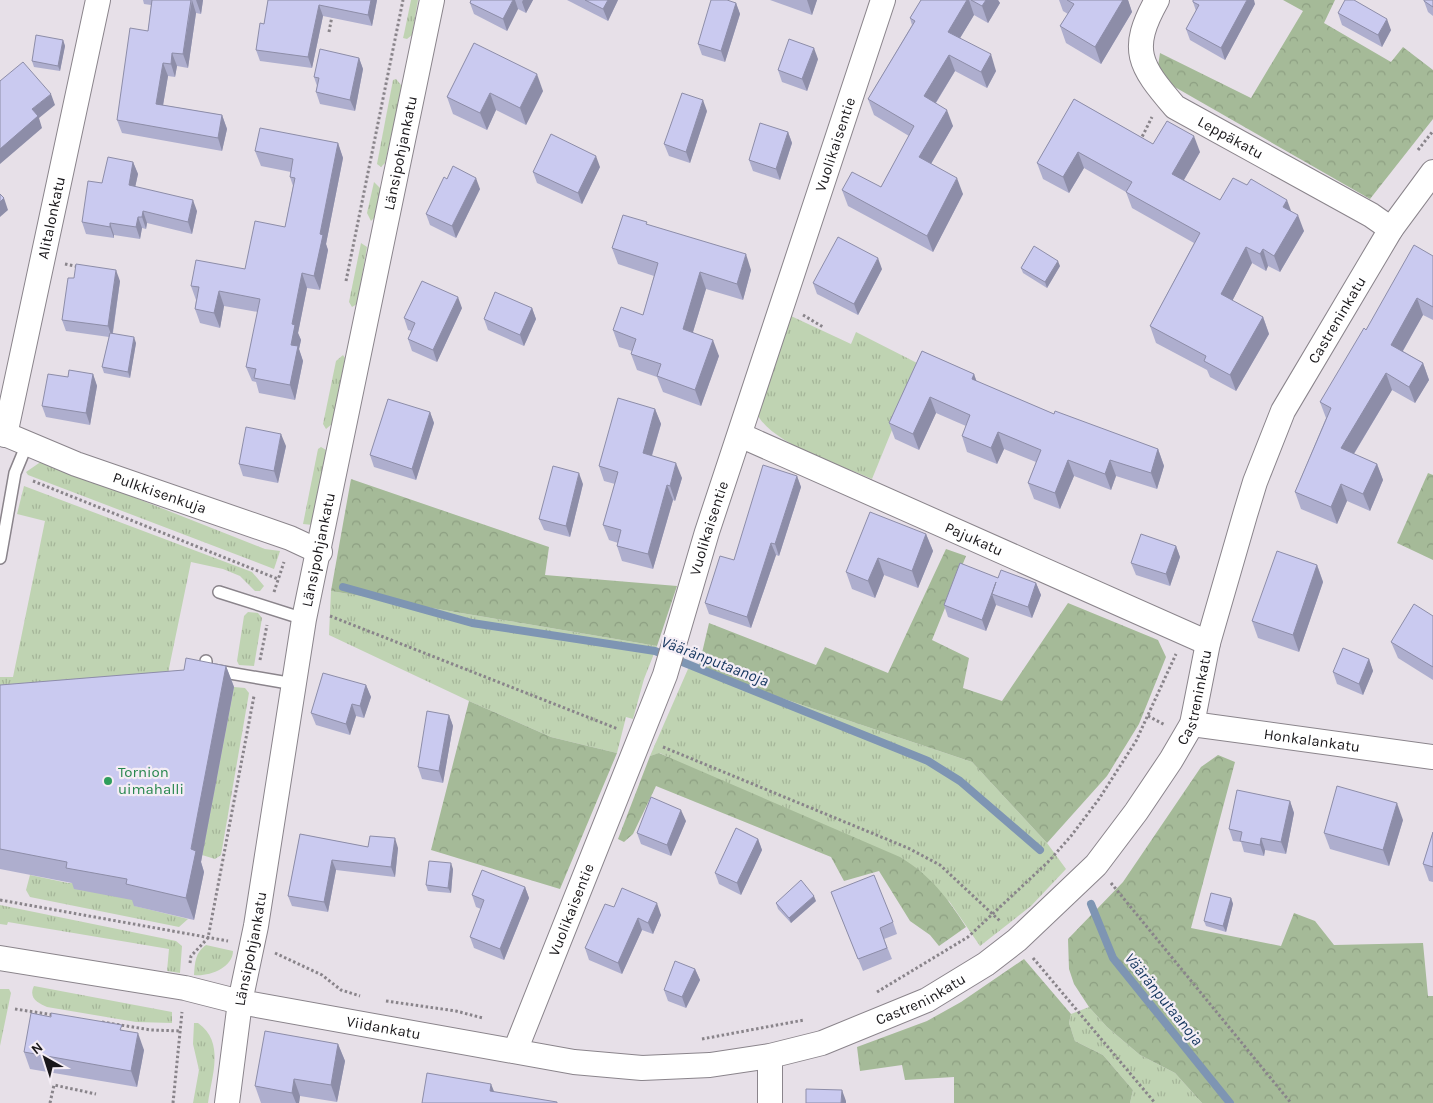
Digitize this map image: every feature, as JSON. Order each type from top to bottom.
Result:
[{"type":"street","name":"Alitalonkatu","points":[[3,434],[43,260],[98,0]]},
{"type":"street","name":"Länsipohjankatu","points":[[227,1103],[240,1002],[256,926],[304,619],[320,552],[432,0]]},
{"type":"street","name":"Vuolikaisentie","points":[[515,1051],[677,638],[707,532],[883,0]]},
{"type":"street","name":"Leppäkatu","points":[[1157,0],[1143,25],[1139,49],[1154,83],[1175,107],[1371,215],[1390,229]]},
{"type":"street","name":"Castreninkatu","points":[[770,1056],[822,1043],[927,1000],[986,964],[1017,940],[1096,864],[1136,812],[1192,724],[1208,643],[1255,482],[1283,411],[1390,229],[1433,172]]},
{"type":"street","name":"Pulkkisenkuja","points":[[3,434],[76,464],[290,538],[320,552]]},
{"type":"street","name":"Pajukatu","points":[[740,435],[1208,643]]},
{"type":"street","name":"Honkalankatu","points":[[1192,724],[1433,757]]},
{"type":"street","name":"Viidankatu","points":[[0,958],[185,988],[240,1002],[574,1062],[642,1068],[710,1065],[770,1056]]},
{"type":"street","points":[[770,1056],[770,1103]]},
{"type":"lane","points":[[0,558],[14,474],[27,444]]},
{"type":"lane","points":[[219,592],[304,619]]},
{"type":"lane","points":[[206,661],[206,670],[294,684]]},
{"type":"path","points":[[346,284],[403,0]]},
{"type":"path","points":[[329,32],[334,8]]},
{"type":"path","points":[[1139,143],[1164,95]]},
{"type":"path","points":[[1416,154],[1433,131]]},
{"type":"path","points":[[43,260],[82,267]]},
{"type":"path","points":[[14,474],[278,579]]},
{"type":"path","points":[[173,1103],[185,988],[191,956],[208,938],[270,608],[290,538]]},
{"type":"path","points":[[875,992],[968,937],[994,914],[1065,842],[1099,799],[1136,742],[1185,634]]},
{"type":"path","points":[[1096,864],[1291,1103]]},
{"type":"path","points":[[0,900],[208,938]]},
{"type":"path","points":[[994,914],[1155,1103]]},
{"type":"path","points":[[15,1009],[57,1015]]},
{"type":"path","points":[[94,1021],[151,1030],[180,1031]]},
{"type":"path","points":[[50,1103],[54,1085],[96,1094]]},
{"type":"green space","points":[[411,0],[418,0],[412,35],[407,39],[403,38]]},
{"type":"green space","points":[[1283,0],[1335,0],[1324,23],[1391,62],[1403,47],[1433,70],[1433,119],[1370,199],[1166,82],[1158,66],[1160,53],[1251,98],[1303,11]]},
{"type":"green space","points":[[396,79],[401,85],[401,92],[385,163],[381,167],[377,164],[393,80]]},
{"type":"green space","points":[[374,182],[381,189],[374,218],[371,221],[367,213]]},
{"type":"green space","points":[[361,243],[367,247],[357,304],[352,307],[349,302]]},
{"type":"green space","points":[[791,316],[851,344],[856,332],[919,364],[872,479],[792,444],[765,425],[757,414]]},
{"type":"green space","points":[[343,355],[345,358],[332,424],[326,429],[323,424],[336,361]]},
{"type":"green space","points":[[321,447],[326,450],[313,525],[303,524],[318,449]]},
{"type":"green space","points":[[42,461],[265,549],[280,551],[274,569],[28,475],[26,472]]},
{"type":"green space","points":[[1428,473],[1433,475],[1433,560],[1397,543]]},
{"type":"green space","points":[[351,479],[549,547],[545,575],[677,586],[657,646],[331,591]]},
{"type":"green space","points":[[24,486],[252,572],[264,586],[260,591],[255,591],[240,576],[223,569],[191,562],[168,673],[0,689],[0,677],[13,677],[45,521],[17,514]]},
{"type":"green space","points":[[946,549],[966,556],[932,640],[969,658],[963,688],[1002,701],[1068,603],[1158,640],[1166,657],[1139,724],[1107,776],[1047,843],[972,762],[698,670],[709,623],[816,665],[825,647],[888,673]]},
{"type":"green space","points":[[331,591],[657,646],[644,679],[633,719],[626,717],[617,753],[551,737],[469,701],[329,635]]},
{"type":"green space","points":[[248,612],[258,613],[262,618],[254,666],[239,665],[237,661],[244,616]]},
{"type":"green space","points":[[688,669],[698,670],[972,762],[1047,843],[1066,869],[1031,906],[980,946],[949,901],[660,753],[650,756]]},
{"type":"green space","points":[[234,687],[245,688],[249,693],[221,855],[215,859],[202,855]]},
{"type":"green space","points":[[469,701],[551,737],[617,753],[560,889],[431,850]]},
{"type":"green space","points":[[659,753],[900,857],[929,879],[952,906],[966,927],[939,946],[930,935],[910,921],[879,871],[844,881],[831,857],[656,786],[633,834],[624,842],[618,839],[650,756]]},
{"type":"green space","points":[[1218,755],[1235,762],[1191,928],[1281,946],[1294,913],[1315,921],[1334,945],[1423,943],[1428,996],[1433,996],[1433,1103],[1202,1103],[1175,1073],[1140,1055],[1107,1027],[1089,1007],[1074,984],[1069,969],[1068,939],[1123,882],[1201,767]]},
{"type":"green space","points":[[30,875],[68,883],[129,884],[135,906],[188,919],[179,927],[30,897],[26,890]]},
{"type":"green space","points":[[0,905],[176,941],[182,946],[180,973],[167,971],[169,949],[8,922],[7,925],[0,924]]},
{"type":"green space","points":[[206,945],[233,951],[232,957],[219,970],[212,973],[194,975],[195,962],[202,948]]},
{"type":"green space","points":[[1024,959],[1071,1014],[1069,1023],[1075,1041],[1103,1055],[1133,1090],[1130,1103],[954,1103],[954,1077],[905,1080],[902,1065],[860,1071],[857,1047],[927,1021],[961,1002]]},
{"type":"green space","points":[[34,986],[172,1012],[172,1023],[136,1022],[47,1007],[37,1002],[33,997],[32,990]]},
{"type":"green space","points":[[0,989],[9,989],[11,993],[0,1046]]},
{"type":"green space","points":[[1089,1007],[1107,1027],[1140,1055],[1175,1073],[1202,1103],[1130,1103],[1133,1090],[1103,1055],[1075,1041],[1069,1023],[1071,1014]]},
{"type":"green space","points":[[194,1023],[198,1023],[206,1031],[212,1040],[214,1049],[214,1070],[208,1103],[193,1103],[199,1070],[193,1044]]},
{"type":"building","points":[[152,0],[191,0],[183,54],[172,53],[171,64],[163,63],[156,104],[222,115],[218,138],[117,120],[130,28],[148,31]]},
{"type":"building","points":[[268,0],[371,0],[368,15],[319,5],[308,57],[256,50],[260,23],[264,24]]},
{"type":"building","points":[[471,0],[513,0],[503,19],[470,3]]},
{"type":"building","points":[[585,0],[608,0],[603,9]]},
{"type":"building","points":[[711,0],[727,0],[736,3],[721,51],[698,44]]},
{"type":"building","points":[[921,0],[967,0],[948,32],[991,54],[981,72],[949,55],[924,96],[947,110],[919,157],[957,178],[927,236],[842,190],[852,172],[881,187],[914,126],[868,99],[915,21],[910,18]]},
{"type":"building","points":[[971,0],[986,0],[982,6]]},
{"type":"building","points":[[1067,0],[1123,0],[1095,47],[1060,26],[1074,4]]},
{"type":"building","points":[[1193,0],[1247,0],[1221,48],[1186,29],[1199,5],[1193,2]]},
{"type":"building","points":[[1345,0],[1354,0],[1387,19],[1378,35],[1338,13]]},
{"type":"building","points":[[1433,0],[1433,7],[1424,1]]},
{"type":"building","points":[[36,35],[63,40],[58,66],[32,61]]},
{"type":"building","points":[[789,39],[814,48],[802,79],[778,70]]},
{"type":"building","points":[[474,43],[537,74],[520,108],[490,93],[480,113],[447,97]]},
{"type":"building","points":[[320,49],[359,58],[350,100],[316,92],[319,78],[314,77]]},
{"type":"building","points":[[23,62],[51,94],[32,109],[38,116],[0,149],[0,81]]},
{"type":"building","points":[[682,93],[703,100],[686,152],[664,144]]},
{"type":"building","points":[[1074,99],[1153,144],[1167,121],[1194,136],[1172,174],[1220,200],[1233,178],[1247,185],[1251,179],[1287,200],[1283,207],[1298,215],[1274,256],[1263,249],[1260,254],[1246,247],[1221,294],[1263,317],[1230,375],[1204,361],[1206,356],[1150,326],[1200,233],[1126,192],[1132,182],[1078,152],[1063,177],[1037,163]]},
{"type":"building","points":[[760,123],[788,132],[776,169],[749,160]]},
{"type":"building","points":[[260,128],[338,143],[320,234],[323,235],[314,276],[302,273],[292,324],[295,325],[291,345],[298,346],[290,385],[254,378],[256,369],[246,367],[260,299],[219,291],[214,313],[195,309],[199,287],[191,286],[196,260],[245,269],[255,221],[285,227],[295,178],[290,177],[293,159],[255,151]]},
{"type":"building","points":[[551,134],[596,156],[578,193],[533,172]]},
{"type":"building","points":[[108,157],[133,162],[129,185],[193,200],[188,222],[143,211],[142,217],[138,217],[136,227],[110,223],[110,227],[82,222],[88,181],[102,183]]},
{"type":"building","points":[[453,166],[476,178],[452,226],[426,214],[444,177],[447,179]]},
{"type":"building","points":[[0,194],[4,198],[0,202]]},
{"type":"building","points":[[623,215],[647,222],[646,224],[746,254],[737,284],[700,272],[683,329],[713,340],[695,390],[657,376],[661,364],[631,354],[636,339],[613,330],[621,307],[643,315],[658,263],[612,248]]},
{"type":"building","points":[[838,237],[878,258],[854,304],[813,283]]},
{"type":"building","points":[[1414,245],[1433,256],[1433,307],[1417,298],[1391,345],[1423,363],[1409,387],[1386,373],[1341,448],[1377,464],[1363,494],[1341,484],[1331,507],[1295,492],[1331,408],[1320,402],[1364,328],[1366,330]]},
{"type":"building","points":[[1034,246],[1058,261],[1045,282],[1021,268]]},
{"type":"building","points":[[76,264],[116,270],[108,326],[62,320],[68,278],[74,278]]},
{"type":"building","points":[[422,281],[458,297],[433,350],[408,339],[415,323],[404,318]]},
{"type":"building","points":[[495,292],[532,308],[520,335],[484,319]]},
{"type":"building","points":[[110,333],[134,337],[128,372],[102,367]]},
{"type":"building","points":[[922,351],[974,374],[972,379],[1054,414],[1055,411],[1158,449],[1151,473],[1110,460],[1105,474],[1068,460],[1055,493],[1028,483],[1041,450],[998,432],[991,448],[962,436],[970,415],[930,397],[913,434],[889,423]]},
{"type":"building","points":[[69,370],[93,374],[86,413],[42,406],[48,374],[68,377]]},
{"type":"building","points":[[618,398],[655,409],[643,453],[676,463],[670,486],[667,485],[648,554],[617,546],[621,530],[603,525],[618,472],[599,466]]},
{"type":"building","points":[[388,399],[430,412],[412,469],[370,455]]},
{"type":"building","points":[[246,427],[281,434],[274,471],[239,464]]},
{"type":"building","points":[[763,465],[797,476],[775,544],[771,543],[747,617],[705,603],[720,556],[734,560]]},
{"type":"building","points":[[553,466],[579,473],[566,526],[539,519]]},
{"type":"building","points":[[870,512],[926,534],[912,571],[878,558],[868,581],[846,572]]},
{"type":"building","points":[[1141,534],[1176,546],[1166,574],[1131,563]]},
{"type":"building","points":[[1277,551],[1317,565],[1293,635],[1252,621]]},
{"type":"building","points":[[960,563],[998,578],[1001,570],[1036,583],[1028,607],[992,594],[996,582],[982,620],[944,605]]},
{"type":"building","points":[[1414,604],[1433,616],[1433,667],[1391,642]]},
{"type":"building","points":[[1343,648],[1369,659],[1359,684],[1333,672]]},
{"type":"building","name":"Tornion uimahalli","points":[[186,658],[226,666],[191,849],[196,851],[186,898],[126,884],[127,879],[66,868],[67,862],[0,849],[0,685],[184,670]]},
{"type":"building","points":[[323,673],[366,685],[360,706],[352,704],[346,724],[311,713]]},
{"type":"building","points":[[427,711],[449,715],[439,771],[418,767]]},
{"type":"building","points":[[1337,786],[1397,803],[1383,850],[1324,833]]},
{"type":"building","points":[[1237,790],[1290,801],[1281,842],[1261,838],[1260,845],[1240,841],[1242,832],[1229,829]]},
{"type":"building","points":[[651,797],[681,810],[667,845],[637,833]]},
{"type":"building","points":[[736,828],[758,839],[737,883],[715,873]]},
{"type":"building","points":[[1433,832],[1433,867],[1423,864]]},
{"type":"building","points":[[300,834],[368,847],[370,836],[395,838],[391,867],[332,860],[324,902],[288,896]]},
{"type":"building","points":[[429,861],[451,863],[448,888],[426,885]]},
{"type":"building","points":[[482,870],[525,887],[500,949],[470,937],[484,900],[472,895]]},
{"type":"building","points":[[874,875],[893,922],[880,928],[887,948],[858,959],[831,892]]},
{"type":"building","points":[[801,880],[814,896],[789,918],[776,903]]},
{"type":"building","points":[[622,888],[657,903],[648,923],[638,918],[618,963],[585,948],[605,904],[614,907]]},
{"type":"building","points":[[1211,893],[1231,898],[1223,926],[1204,921]]},
{"type":"building","points":[[675,961],[695,969],[682,997],[664,990]]},
{"type":"building","points":[[31,1013],[51,1017],[51,1013],[122,1025],[120,1030],[138,1033],[131,1071],[24,1052]]},
{"type":"building","points":[[265,1031],[338,1044],[331,1085],[294,1079],[292,1093],[255,1086]]},
{"type":"building","points":[[427,1073],[491,1084],[490,1091],[557,1103],[422,1103]]},
{"type":"building","points":[[806,1089],[842,1090],[841,1103],[806,1103]]},
{"type":"waterway","name":"Vääränputaanoja","points":[[343,587],[472,623],[655,651],[928,761],[960,781],[1040,850]]},
{"type":"waterway","name":"Vääränputaanoja","points":[[1091,904],[1113,958],[1230,1103]]},
{"type":"place","name":"Tornion uimahalli","points":[[108,781]]}]
